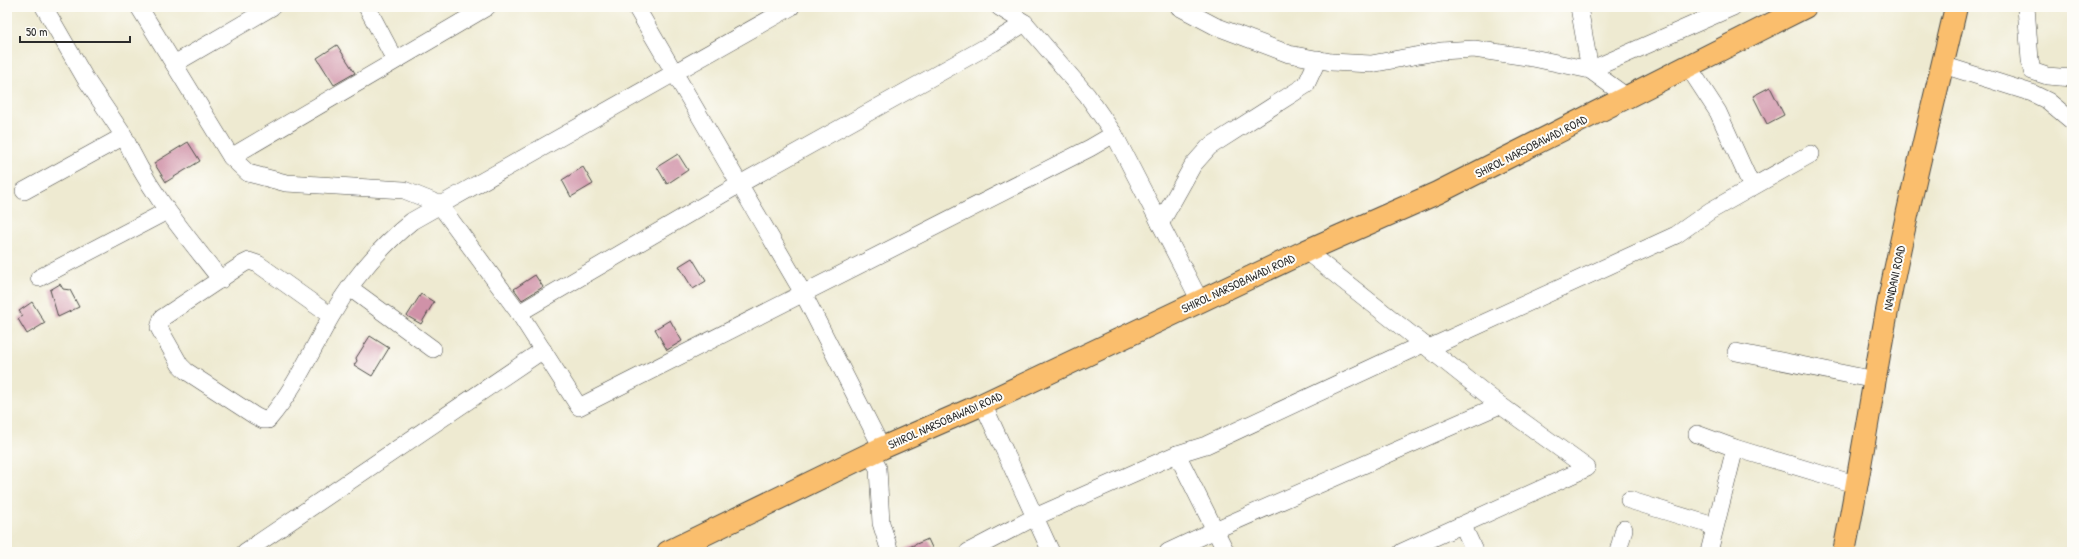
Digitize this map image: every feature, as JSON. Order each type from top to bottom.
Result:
[{"type":"main road","name":"SHIROL NARSOBAWADI ROAD","points":[[668,552],[694,546],[876,451],[983,404],[1200,301],[1437,193],[1805,7]]},
{"type":"main road","name":"NANDANI ROAD","points":[[1844,552],[1858,485],[1887,310],[1925,133],[1943,65],[1956,7]]},
{"type":"street","points":[[44,7],[85,78],[124,136],[130,151],[167,211],[222,280]]},
{"type":"street","points":[[139,7],[231,156],[248,173],[286,183],[404,190],[439,204],[519,313],[579,407],[1090,148],[1114,134]]},
{"type":"street","points":[[174,64],[272,7]]},
{"type":"street","points":[[367,7],[395,60]]},
{"type":"street","points":[[231,156],[487,7]]},
{"type":"street","points":[[636,7],[673,73],[740,184],[803,293],[876,451],[881,523],[890,552]]},
{"type":"street","points":[[331,316],[258,264],[249,262],[243,264],[222,280],[162,318],[159,328],[180,365],[186,371],[263,420],[268,420],[293,383],[331,316],[350,288],[387,241],[412,221],[439,204],[791,7]]},
{"type":"street","points":[[999,7],[1025,22],[1087,95],[1114,134],[1200,301]]},
{"type":"street","points":[[1179,7],[1215,26],[1289,54],[1318,59],[1371,64],[1441,51],[1474,49],[1533,58],[1590,70],[1627,97]]},
{"type":"street","points":[[1578,7],[1590,70]]},
{"type":"street","points":[[1590,70],[1733,7]]},
{"type":"street","points":[[2026,7],[2032,71],[2047,76],[2072,78]]},
{"type":"street","points":[[519,313],[740,184],[987,46],[1025,22]]},
{"type":"street","points":[[1160,224],[1193,165],[1209,147],[1306,86],[1318,59]]},
{"type":"street","points":[[1943,65],[2032,93],[2048,101],[2072,120]]},
{"type":"street","points":[[1688,66],[1718,112],[1752,187]]},
{"type":"street","points":[[24,191],[124,136]]},
{"type":"street","points":[[968,552],[1035,517],[1177,454],[1206,445],[1676,235],[1710,211],[1811,154]]},
{"type":"street","points":[[39,278],[167,211]]},
{"type":"street","points":[[1306,252],[1500,405],[1586,468],[1463,526],[1402,552]]},
{"type":"street","points":[[350,288],[433,349]]},
{"type":"street","points":[[245,552],[543,350]]},
{"type":"street","points":[[1736,352],[1875,380]]},
{"type":"street","points":[[983,404],[1051,552]]},
{"type":"street","points":[[1168,552],[1500,405]]},
{"type":"street","points":[[1697,434],[1735,448],[1858,485]]},
{"type":"street","points":[[1709,552],[1714,526],[1735,448]]},
{"type":"street","points":[[1177,454],[1226,552]]},
{"type":"street","points":[[1629,500],[1714,526]]},
{"type":"street","points":[[1463,526],[1475,552]]},
{"type":"street","points":[[1618,552],[1624,529]]},
{"type":"building","points":[[337,45],[355,73],[334,85],[317,58]]},
{"type":"building","points":[[1770,87],[1784,115],[1767,124],[1753,96]]},
{"type":"building","points":[[188,142],[200,161],[166,182],[154,163]]},
{"type":"building","points":[[678,154],[688,170],[667,184],[657,167]]},
{"type":"building","points":[[583,167],[593,184],[571,197],[562,180]]},
{"type":"building","points":[[692,258],[706,281],[693,289],[679,266]]},
{"type":"building","points":[[535,275],[543,287],[522,300],[514,289]]},
{"type":"building","points":[[60,284],[63,289],[70,290],[79,307],[58,317],[50,290]]},
{"type":"building","points":[[421,294],[434,302],[421,324],[407,316]]},
{"type":"building","points":[[32,302],[45,323],[27,334],[18,319],[23,316],[19,311]]},
{"type":"building","points":[[670,320],[682,341],[667,350],[655,329]]},
{"type":"building","points":[[370,336],[389,348],[372,376],[354,365],[357,361],[356,358]]},
{"type":"building","points":[[928,539],[934,552],[900,552],[900,551]]}]
